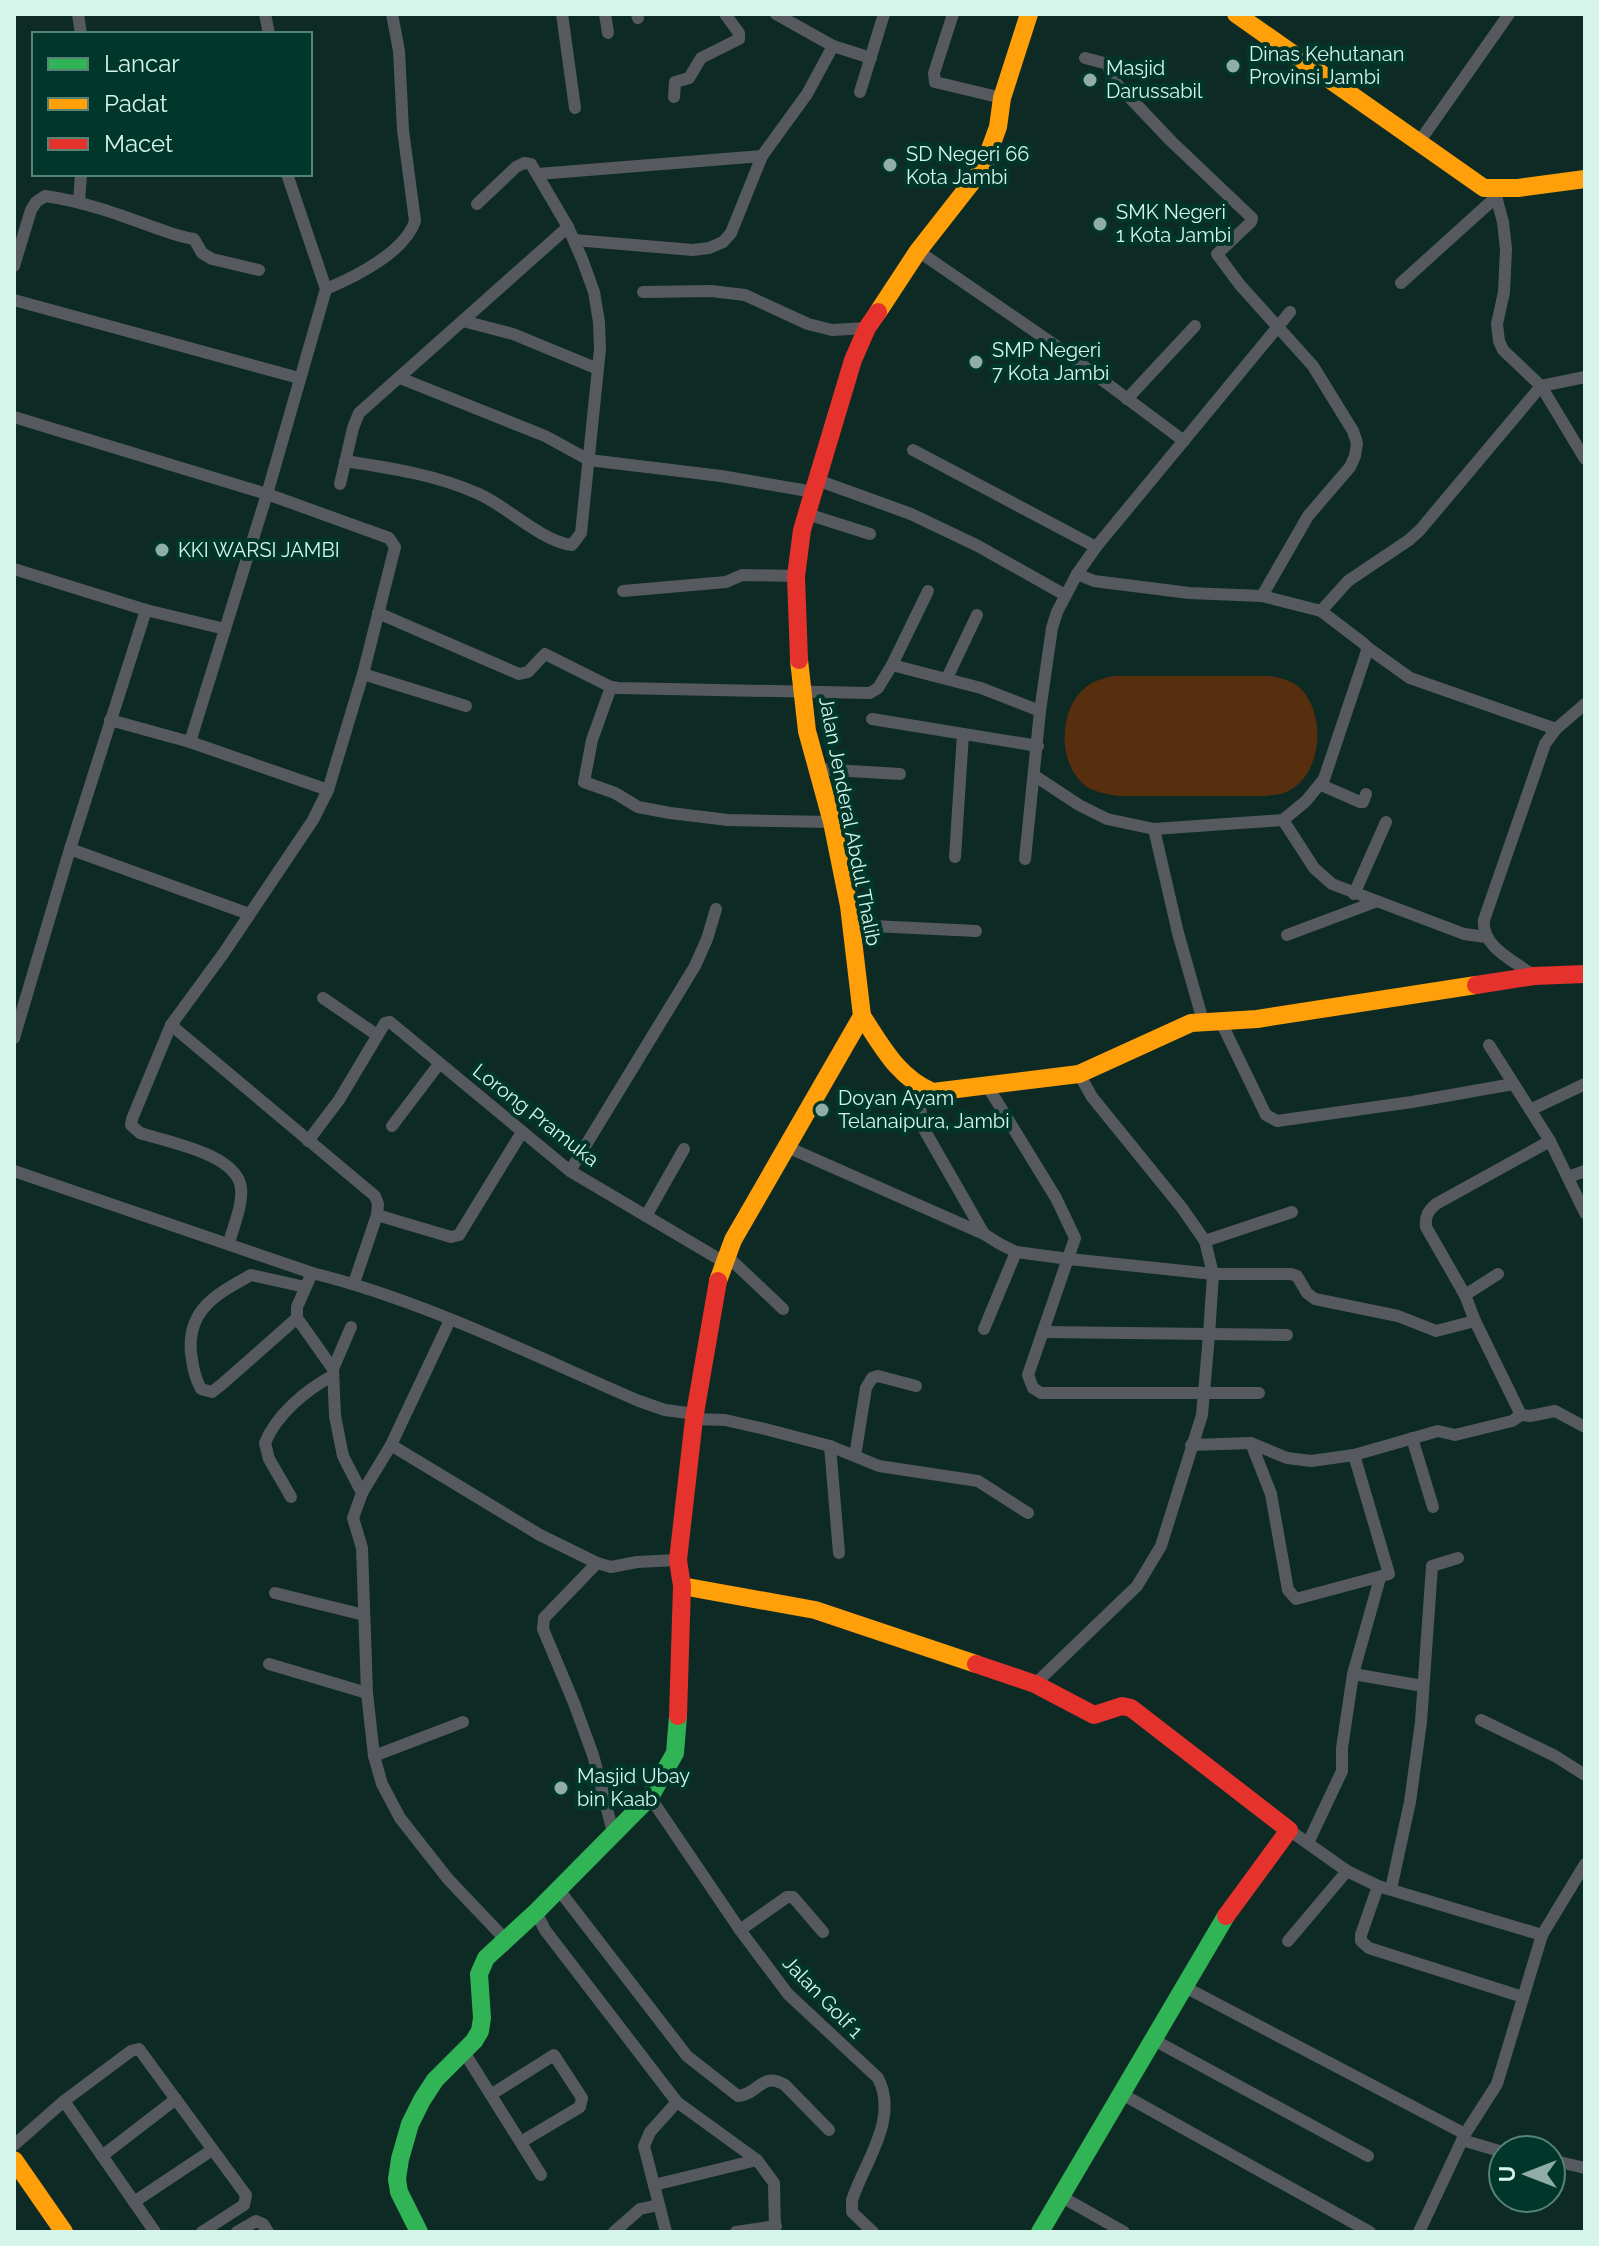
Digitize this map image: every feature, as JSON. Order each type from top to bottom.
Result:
[{"type":"street","points":[[326,289],[355,277],[374,263],[411,232],[415,221],[403,130],[399,51],[392,14]]},
{"type":"street","points":[[562,14],[575,108]]},
{"type":"street","points":[[605,14],[608,33]]},
{"type":"street","points":[[674,97],[675,82],[689,78],[701,58],[739,39],[739,33],[725,14]]},
{"type":"street","points":[[776,14],[833,46],[871,58]]},
{"type":"street","points":[[860,92],[884,14]]},
{"type":"street","points":[[953,14],[934,73],[935,82],[1002,98]]},
{"type":"street","name":"Jalan Jenderal Abdul Thalib","points":[[862,1016],[852,925],[832,822],[807,731],[797,646],[796,576],[807,514],[853,360],[867,328],[918,251],[983,168],[998,127],[1002,98],[1029,14]]},
{"type":"street","points":[[1236,14],[1429,142]]},
{"type":"street","points":[[1251,14],[1429,142],[1495,194],[1506,249],[1504,292],[1497,324],[1499,341],[1503,350],[1541,386],[1585,459]]},
{"type":"street","points":[[1429,142],[1509,14]]},
{"type":"street","points":[[574,240],[693,250],[723,242],[731,233],[762,156],[807,94],[833,46]]},
{"type":"street","points":[[1085,58],[1108,64],[1112,79],[1171,141],[1252,218],[1217,254],[1313,366],[1342,410],[1357,443],[1350,467],[1308,516],[1262,596]]},
{"type":"street","points":[[538,174],[762,156]]},
{"type":"street","points":[[345,461],[419,473],[479,494],[556,541],[572,545],[581,533],[600,349],[594,292],[568,227],[531,164],[524,163],[477,204]]},
{"type":"street","points":[[1473,177],[1495,180],[1585,170]]},
{"type":"street","points":[[79,202],[81,176]]},
{"type":"street","points":[[190,742],[267,494],[326,289],[288,176]]},
{"type":"street","points":[[1401,283],[1495,194],[1585,179]]},
{"type":"street","points":[[14,266],[31,210],[45,196],[79,202],[181,239],[194,239],[202,253],[212,259],[259,270]]},
{"type":"street","points":[[340,484],[359,413],[568,227]]},
{"type":"street","points":[[918,251],[1062,350],[1184,441]]},
{"type":"street","points":[[643,292],[711,291],[745,295],[808,324],[832,330],[867,328]]},
{"type":"street","points":[[14,300],[299,378]]},
{"type":"street","points":[[1025,859],[1052,628],[1065,595],[1096,547],[1290,312]]},
{"type":"street","points":[[463,321],[513,334],[598,369]]},
{"type":"street","points":[[1127,399],[1195,326]]},
{"type":"street","points":[[1321,611],[1348,581],[1420,530],[1541,386],[1585,377]]},
{"type":"street","points":[[400,378],[545,436],[589,460],[815,486],[938,527],[1065,595]]},
{"type":"street","points":[[14,417],[267,494],[393,542],[395,554],[328,790],[313,820],[171,1025],[131,1125],[140,1133],[224,1162],[236,1175],[241,1187],[240,1198],[229,1243]]},
{"type":"street","points":[[913,450],[1096,547]]},
{"type":"street","points":[[807,514],[870,534]]},
{"type":"street","points":[[14,569],[146,610],[225,629]]},
{"type":"street","points":[[1077,574],[1094,581],[1189,593],[1262,596],[1321,611],[1410,678],[1556,729]]},
{"type":"street","points":[[623,591],[726,582],[742,575],[796,576]]},
{"type":"street","points":[[378,613],[510,671],[524,674],[540,657],[550,655],[611,687],[870,693],[878,688],[892,665],[928,591]]},
{"type":"street","points":[[14,1038],[146,610]]},
{"type":"street","points":[[947,678],[977,615]]},
{"type":"street","points":[[1035,776],[1107,819],[1154,829],[1283,820],[1321,785],[1368,648]]},
{"type":"street","points":[[892,665],[947,678],[1040,711]]},
{"type":"street","points":[[363,674],[466,706]]},
{"type":"street","points":[[611,687],[592,740],[584,782],[615,793],[638,807],[670,813],[728,820],[832,822]]},
{"type":"street","points":[[1486,937],[1484,920],[1545,744],[1556,729],[1585,704]]},
{"type":"street","points":[[872,719],[1038,746]]},
{"type":"street","points":[[110,720],[190,742],[328,790]]},
{"type":"street","points":[[955,857],[963,734]]},
{"type":"street","points":[[817,769],[900,774]]},
{"type":"street","points":[[1321,785],[1360,802],[1366,794]]},
{"type":"street","points":[[1283,820],[1322,878],[1375,902],[1464,934],[1486,937],[1534,976]]},
{"type":"street","points":[[1354,894],[1386,822]]},
{"type":"street","points":[[1154,829],[1178,933],[1212,1021],[1266,1115],[1277,1121],[1513,1084]]},
{"type":"street","points":[[70,849],[249,914]]},
{"type":"street","points":[[1287,935],[1375,902]]},
{"type":"street","points":[[570,1171],[695,966],[716,909]]},
{"type":"street","points":[[852,925],[976,931]]},
{"type":"street","points":[[419,2232],[399,2192],[400,2159],[410,2124],[422,2100],[435,2080],[464,2052],[480,2031],[479,1974],[486,1958],[559,1890],[650,1797],[675,1753],[682,1586],[678,1560],[695,1416],[718,1282],[725,1259],[862,1016],[906,1080],[920,1089],[933,1092],[1079,1074],[1191,1023],[1311,1012],[1534,976],[1585,974]]},
{"type":"street","points":[[308,1141],[339,1100],[377,1035],[323,998]]},
{"type":"street","name":"Lorong Pramuka","points":[[377,1035],[385,1023],[392,1023],[570,1171],[725,1259],[783,1309]]},
{"type":"street","points":[[171,1025],[368,1189],[378,1204],[377,1215],[354,1283]]},
{"type":"street","points":[[1489,1045],[1550,1141],[1585,1213]]},
{"type":"street","points":[[392,1126],[439,1064]]},
{"type":"street","points":[[1035,1684],[1137,1586],[1161,1546],[1202,1415],[1209,1335],[1213,1274],[1205,1241],[1092,1097],[1079,1074]]},
{"type":"street","points":[[1530,1110],[1585,1084]]},
{"type":"street","points":[[988,1087],[1056,1198],[1075,1238],[1028,1375],[1038,1392],[1259,1393]]},
{"type":"street","points":[[920,1089],[921,1124],[984,1234]]},
{"type":"street","points":[[377,1215],[451,1237],[459,1235],[522,1132]]},
{"type":"street","points":[[1521,1415],[1465,1295],[1426,1227],[1428,1212],[1436,1204],[1550,1141]]},
{"type":"street","points":[[787,1147],[984,1234],[1016,1252],[1213,1274],[1291,1274],[1297,1276],[1307,1293],[1315,1299],[1398,1316],[1436,1331],[1475,1321]]},
{"type":"street","points":[[646,1216],[684,1149]]},
{"type":"street","points":[[14,1171],[312,1273],[354,1283],[665,1410],[725,1420],[830,1446],[893,1468],[978,1481],[1028,1513]]},
{"type":"street","points":[[1568,1177],[1585,1171]]},
{"type":"street","points":[[1205,1241],[1292,1212]]},
{"type":"street","points":[[984,1329],[1016,1252]]},
{"type":"street","points":[[312,1273],[297,1307],[297,1318],[332,1372]]},
{"type":"street","points":[[1465,1295],[1498,1274]]},
{"type":"street","points":[[297,1318],[212,1392],[201,1389],[194,1376],[190,1339],[197,1313],[228,1288],[251,1275],[305,1287]]},
{"type":"street","points":[[450,1320],[391,1445],[362,1493],[353,1518],[362,1548],[367,1693],[374,1756],[382,1784],[400,1818],[448,1879],[506,1940]]},
{"type":"street","points":[[351,1327],[332,1372],[335,1416],[343,1456],[362,1493]]},
{"type":"street","points":[[1043,1332],[1287,1335]]},
{"type":"street","points":[[291,1497],[269,1459],[265,1443],[279,1420],[332,1372]]},
{"type":"street","points":[[855,1456],[866,1388],[872,1378],[878,1376],[916,1386]]},
{"type":"street","points":[[1191,1445],[1251,1443],[1287,1458],[1311,1461],[1354,1455],[1438,1431],[1455,1435],[1512,1421],[1521,1415],[1555,1411],[1585,1427]]},
{"type":"street","points":[[1412,1438],[1433,1507]]},
{"type":"street","points":[[1251,1443],[1271,1494],[1291,1596],[1303,1599],[1389,1574],[1354,1455]]},
{"type":"street","points":[[391,1445],[540,1535],[597,1563],[611,1567],[678,1560]]},
{"type":"street","points":[[830,1446],[839,1553]]},
{"type":"street","points":[[1458,1558],[1432,1566],[1421,1722],[1412,1789],[1385,1888],[1361,1935],[1361,1941],[1369,1948],[1523,1997]]},
{"type":"street","points":[[597,1563],[544,1618],[543,1629],[593,1755],[614,1836]]},
{"type":"street","points":[[1308,1843],[1342,1771],[1342,1748],[1353,1674],[1380,1578]]},
{"type":"street","points":[[682,1586],[815,1610],[1035,1684],[1094,1715],[1122,1706],[1131,1708],[1347,1871],[1385,1888],[1542,1935]]},
{"type":"street","points":[[275,1593],[364,1615]]},
{"type":"street","points":[[269,1664],[367,1693]]},
{"type":"street","points":[[1353,1674],[1423,1686]]},
{"type":"street","points":[[1481,1720],[1555,1756],[1585,1775]]},
{"type":"street","points":[[374,1756],[463,1722]]},
{"type":"street","name":"Jalan Golf 1","points":[[650,1797],[740,1930],[788,1994],[878,2078],[885,2092],[883,2122],[852,2200],[852,2212],[873,2232]]},
{"type":"street","points":[[1040,2232],[1218,1927],[1289,1830]]},
{"type":"street","points":[[1419,2232],[1464,2137],[1497,2084],[1542,1935],[1585,1864]]},
{"type":"street","points":[[1288,1941],[1347,1871]]},
{"type":"street","points":[[559,1890],[687,2056],[738,2096],[746,2095],[766,2080],[777,2080],[829,2130]]},
{"type":"street","points":[[740,1930],[787,1897],[793,1897],[823,1932]]},
{"type":"street","points":[[536,1912],[545,1930],[677,2102],[757,2160],[774,2183],[776,2229],[736,2232]]},
{"type":"street","points":[[1183,1986],[1464,2137],[1487,2146]]},
{"type":"street","points":[[1152,2039],[1368,2156]]},
{"type":"street","points":[[14,2145],[64,2101],[138,2048],[247,2198],[244,2205],[202,2232]]},
{"type":"street","points":[[464,2052],[541,2175]]},
{"type":"street","points":[[492,2094],[554,2055],[582,2098],[580,2107],[521,2142]]},
{"type":"street","points":[[1120,2093],[1370,2232]]},
{"type":"street","points":[[102,2156],[176,2099]]},
{"type":"street","points":[[64,2101],[155,2232]]},
{"type":"street","points":[[666,2232],[644,2146],[650,2132],[677,2102]]},
{"type":"street","points":[[134,2202],[212,2150]]},
{"type":"street","points":[[14,2160],[64,2232]]},
{"type":"street","points":[[654,2185],[757,2160]]},
{"type":"street","points":[[1062,2197],[1124,2232]]},
{"type":"street","points":[[614,2232],[640,2209],[659,2205]]},
{"type":"street","points":[[237,2232],[256,2221],[263,2224],[268,2232]]},
{"type":"shaded area","points":[[1115,676],[1268,676],[1290,682],[1302,690],[1315,716],[1317,746],[1313,761],[1297,785],[1275,795],[1118,796],[1091,789],[1083,784],[1069,762],[1065,748],[1066,721],[1077,696],[1086,687]]},
{"type":"traffic: fast","points":[[419,2232],[399,2192],[400,2159],[410,2124],[422,2100],[435,2080],[480,2031],[479,1974],[486,1958],[650,1797],[675,1753],[678,1716]]},
{"type":"traffic: fast","points":[[1040,2232],[1226,1916]]},
{"type":"traffic: slow","points":[[878,312],[918,251],[983,168],[998,127],[1002,98],[1029,14]]},
{"type":"traffic: slow","points":[[1236,14],[1484,188],[1518,188],[1585,179]]},
{"type":"traffic: slow","points":[[718,1281],[733,1240],[862,1016],[849,906],[832,822],[807,731],[799,660]]},
{"type":"traffic: slow","points":[[862,1016],[900,1070],[933,1092],[1079,1074],[1191,1023],[1257,1019],[1476,985]]},
{"type":"traffic: slow","points":[[682,1586],[815,1610],[976,1664]]},
{"type":"traffic: slow","points":[[14,2160],[64,2232]]},
{"type":"traffic: jam","points":[[799,660],[796,576],[802,530],[853,360],[878,312]]},
{"type":"traffic: jam","points":[[1476,985],[1534,976],[1585,974]]},
{"type":"traffic: jam","points":[[678,1716],[682,1586],[678,1560],[694,1419],[718,1281]]},
{"type":"traffic: jam","points":[[976,1664],[1035,1684],[1094,1715],[1122,1706],[1131,1708],[1289,1830],[1226,1916]]},
{"type":"place","name":"Dinas Kehutanan Provinsi Jambi","points":[[1233,66]]},
{"type":"place","name":"Masjid Darussabil","points":[[1090,80]]},
{"type":"place","name":"SD Negeri 66 Kota Jambi","points":[[890,165]]},
{"type":"place","name":"SMK Negeri 1 Kota Jambi","points":[[1100,224]]},
{"type":"place","name":"SMP Negeri 7 Kota Jambi","points":[[976,362]]},
{"type":"place","name":"KKI WARSI JAMBI","points":[[162,550]]},
{"type":"place","name":"Doyan Ayam Telanaipura, Jambi","points":[[822,1110]]},
{"type":"place","name":"Masjid Ubay bin Kaab","points":[[561,1788]]}]
